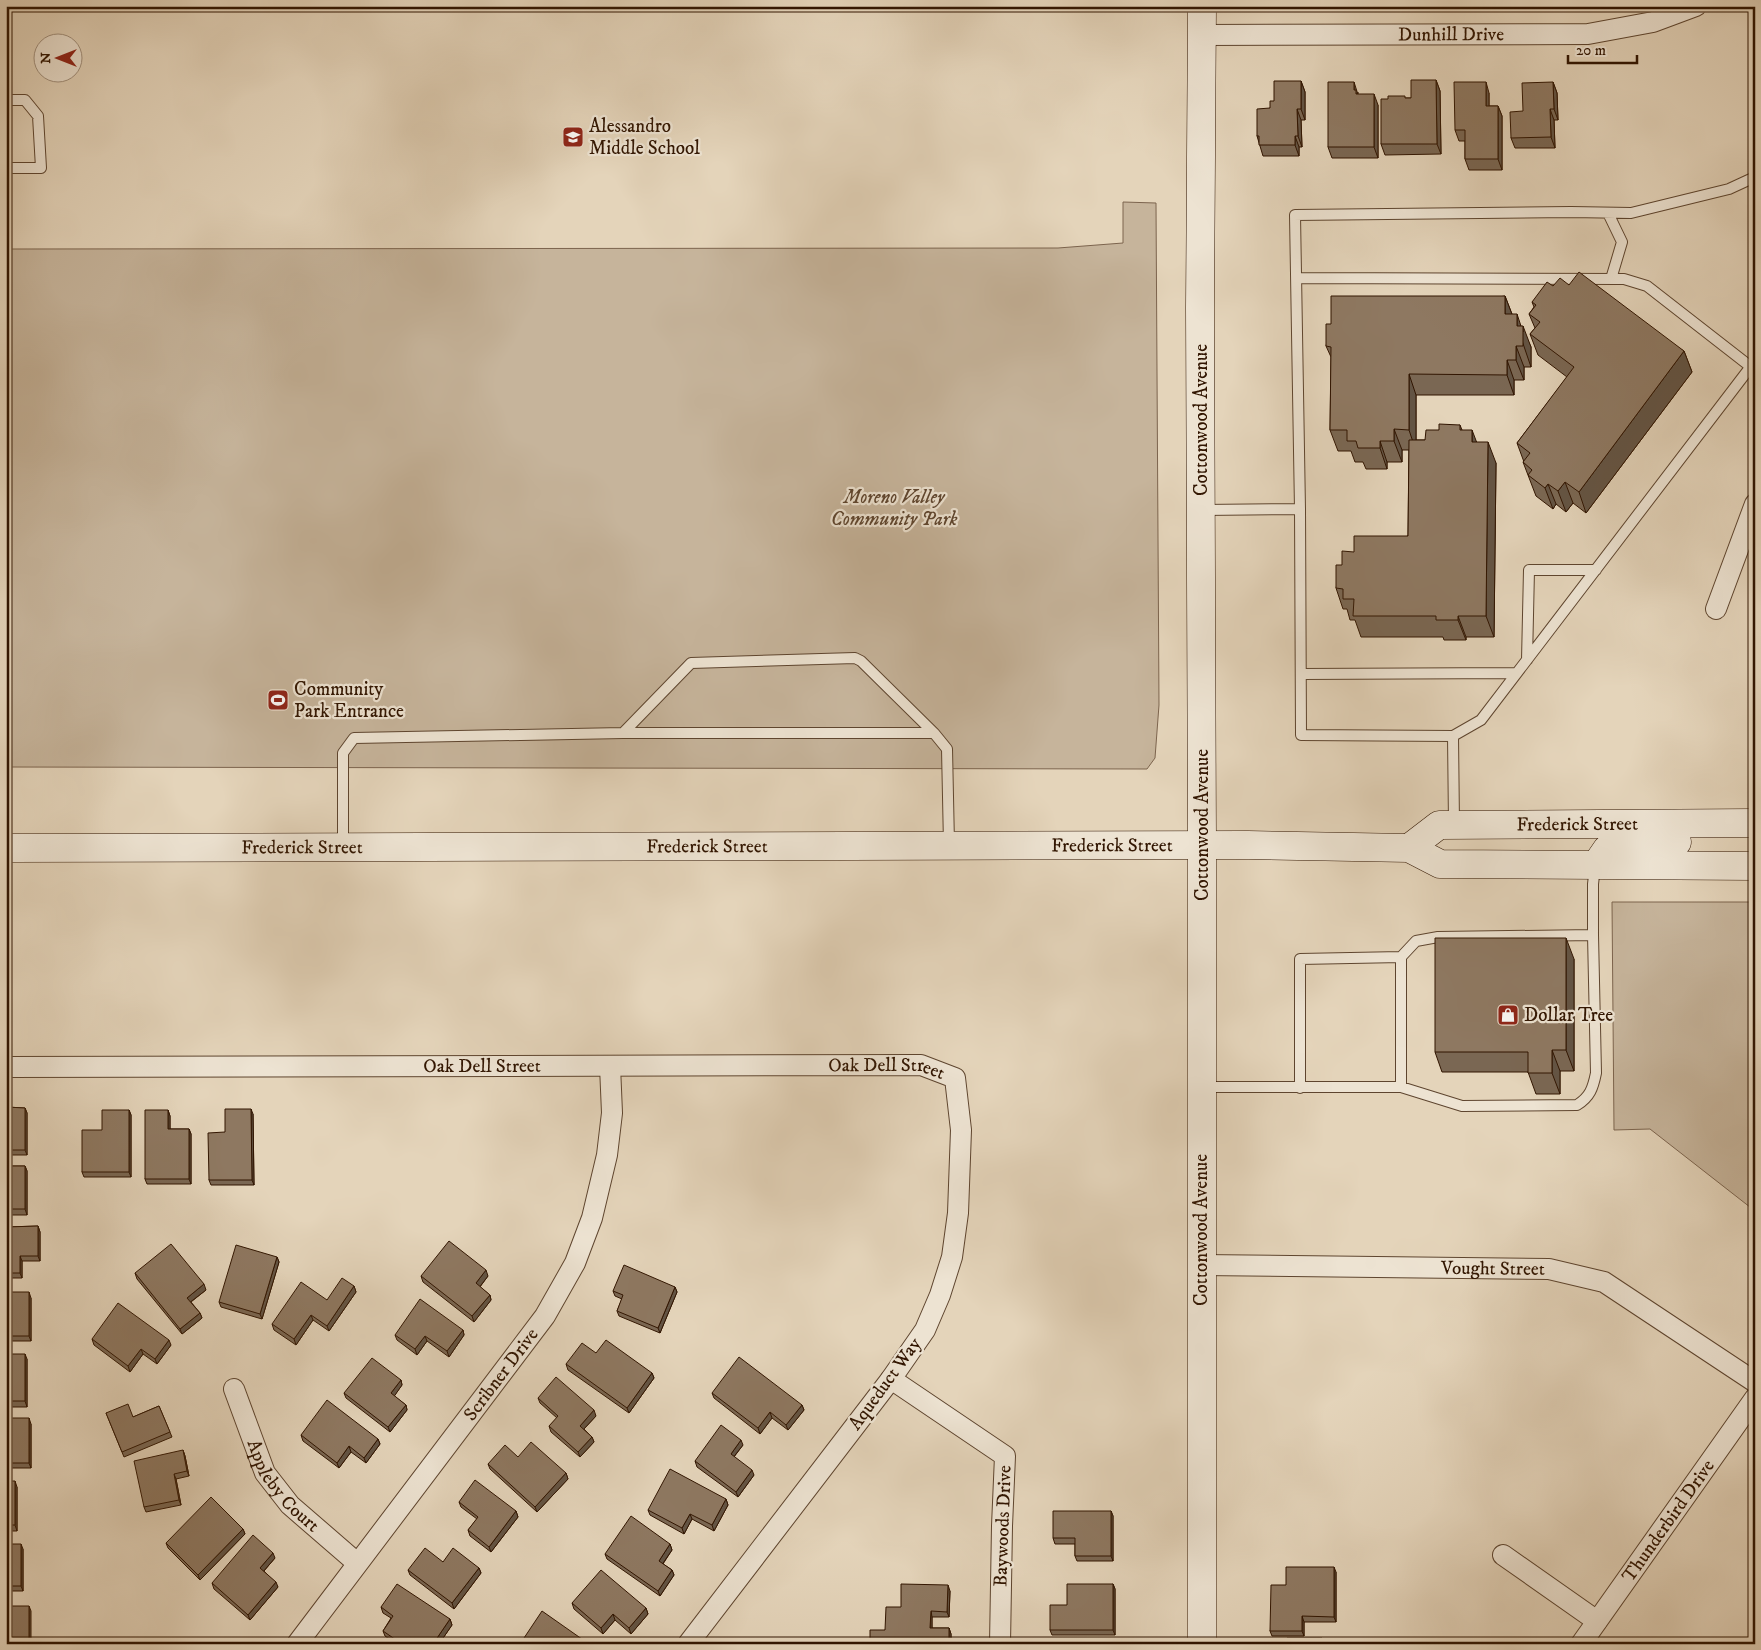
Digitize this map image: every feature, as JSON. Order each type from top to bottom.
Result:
[{"type":"main road","name":"Cottonwood Avenue","points":[[1202,6],[1200,308],[1202,1644]]},
{"type":"main road","name":"Frederick Street","points":[[1409,848],[1439,824],[1748,824]]},
{"type":"main road","points":[[1596,865],[1607,849],[1628,844],[1713,841],[1748,824]]},
{"type":"main road","name":"Frederick Street","points":[[6,848],[1248,845],[1409,848],[1440,864],[1755,866]]},
{"type":"street","name":"Dunhill Drive","points":[[1202,35],[1588,34],[1653,22],[1696,6]]},
{"type":"street","points":[[1716,609],[1755,504]]},
{"type":"street","name":"Oak Dell Street","points":[[6,1067],[922,1065],[954,1078]]},
{"type":"street","name":"Scribner Drive","points":[[297,1644],[546,1316],[576,1264],[592,1218],[607,1155],[612,1113],[610,1066]]},
{"type":"street","name":"Aqueduct Way","points":[[688,1644],[891,1379],[924,1330],[940,1294],[952,1257],[958,1213],[961,1130],[954,1078]]},
{"type":"street","name":"Vought Street","points":[[1201,1265],[1549,1269],[1604,1282],[1755,1382]]},
{"type":"street","name":"Baywoods Drive","points":[[891,1379],[1005,1456],[1000,1644]]},
{"type":"street","name":"Appleby Court","points":[[234,1389],[265,1473],[290,1505],[357,1563]]},
{"type":"street","name":"Thunderbird Drive","points":[[1581,1644],[1755,1398]]},
{"type":"street","points":[[1503,1555],[1597,1621]]},
{"type":"lane","points":[[6,100],[25,100],[38,116],[40,168],[6,168]]},
{"type":"lane","points":[[1297,278],[1624,279],[1646,286],[1753,364],[1481,720],[1453,736],[1301,735],[1300,509],[1295,215],[1631,213],[1729,189],[1755,177]]},
{"type":"lane","points":[[1608,213],[1622,242],[1611,279]]},
{"type":"lane","points":[[1201,510],[1300,509]]},
{"type":"lane","points":[[1527,660],[1529,570],[1596,570]]},
{"type":"lane","points":[[623,733],[691,663],[855,658],[861,661],[934,733],[947,749],[949,847]]},
{"type":"lane","points":[[1300,674],[1517,673]]},
{"type":"lane","points":[[343,848],[343,753],[354,738],[623,733],[934,733]]},
{"type":"lane","points":[[1453,736],[1454,824]]},
{"type":"lane","points":[[1201,1087],[1401,1087],[1462,1106],[1576,1105],[1586,1099],[1593,1090],[1596,1073],[1593,884],[1596,865]]},
{"type":"lane","points":[[1401,1087],[1401,957],[1416,941],[1428,938],[1593,935]]},
{"type":"lane","points":[[1300,1088],[1300,959],[1401,957]]},
{"type":"green space","name":"Moreno Valley Community Park","points":[[1123,202],[1156,203],[1159,705],[1155,758],[1147,769],[6,767],[6,249],[1058,248],[1123,243]]},
{"type":"green space","points":[[1612,902],[1755,902],[1755,1211],[1650,1129],[1614,1130]]},
{"type":"building","points":[[1411,80],[1436,80],[1437,144],[1381,144],[1381,99],[1388,99],[1388,96],[1411,98]]},
{"type":"building","points":[[1274,81],[1301,81],[1301,109],[1297,109],[1298,136],[1295,136],[1295,145],[1259,145],[1257,109],[1270,108],[1270,101],[1274,101]]},
{"type":"building","points":[[1328,82],[1354,82],[1356,94],[1374,94],[1374,147],[1328,147]]},
{"type":"building","points":[[1454,82],[1486,82],[1486,106],[1498,106],[1498,159],[1465,159],[1465,130],[1455,130]]},
{"type":"building","points":[[1553,82],[1554,109],[1550,109],[1551,137],[1511,138],[1510,112],[1523,111],[1522,83]]},
{"type":"building","points":[[1579,272],[1684,351],[1579,492],[1565,482],[1558,491],[1548,484],[1545,488],[1528,475],[1532,470],[1523,462],[1530,453],[1517,443],[1574,367],[1530,334],[1540,322],[1529,314],[1536,305],[1532,302],[1547,282],[1553,286],[1560,278],[1569,285]]},
{"type":"building","points":[[1331,296],[1505,296],[1505,314],[1517,314],[1517,326],[1523,326],[1523,346],[1516,346],[1516,360],[1507,360],[1507,375],[1409,374],[1409,430],[1394,429],[1394,441],[1380,441],[1380,448],[1358,448],[1356,441],[1347,441],[1347,430],[1330,430],[1331,347],[1326,346],[1326,324],[1331,324]]},
{"type":"building","points":[[1439,424],[1460,425],[1460,430],[1472,430],[1472,442],[1488,442],[1486,616],[1458,616],[1458,620],[1436,620],[1436,616],[1353,616],[1354,599],[1343,599],[1343,589],[1336,588],[1336,565],[1342,565],[1342,551],[1354,552],[1354,536],[1408,536],[1409,440],[1425,440],[1426,430],[1439,430]]},
{"type":"building","name":"Dollar Tree","points":[[1435,938],[1566,938],[1566,1050],[1552,1050],[1552,1073],[1528,1073],[1528,1052],[1435,1052]]},
{"type":"building","points":[[6,1107],[25,1108],[25,1150],[6,1150]]},
{"type":"building","points":[[225,1109],[251,1109],[252,1180],[209,1180],[208,1133],[225,1132]]},
{"type":"building","points":[[102,1110],[129,1110],[129,1172],[82,1172],[82,1130],[102,1130]]},
{"type":"building","points":[[145,1110],[168,1110],[168,1129],[189,1129],[189,1179],[145,1179]]},
{"type":"building","points":[[6,1166],[25,1166],[25,1209],[6,1209]]},
{"type":"building","points":[[38,1226],[38,1256],[20,1256],[20,1273],[6,1273],[6,1227]]},
{"type":"building","points":[[449,1241],[486,1270],[476,1283],[490,1295],[472,1316],[421,1276]]},
{"type":"building","points":[[171,1244],[204,1284],[187,1298],[200,1313],[180,1329],[135,1273]]},
{"type":"building","points":[[236,1245],[277,1257],[260,1314],[219,1302]]},
{"type":"building","points":[[624,1265],[675,1287],[658,1328],[617,1311],[623,1295],[613,1291]]},
{"type":"building","points":[[342,1278],[354,1286],[327,1326],[311,1315],[294,1339],[272,1324],[301,1282],[327,1300]]},
{"type":"building","points":[[6,1292],[29,1292],[29,1336],[6,1336]]},
{"type":"building","points":[[420,1299],[463,1330],[447,1351],[425,1336],[415,1349],[395,1335]]},
{"type":"building","points":[[118,1303],[169,1340],[155,1359],[141,1349],[128,1366],[92,1339]]},
{"type":"building","points":[[606,1340],[652,1373],[627,1408],[566,1364],[582,1343],[596,1353]]},
{"type":"building","points":[[6,1354],[25,1354],[25,1401],[6,1401]]},
{"type":"building","points":[[739,1357],[802,1405],[786,1425],[770,1412],[758,1428],[712,1393]]},
{"type":"building","points":[[372,1358],[401,1380],[391,1393],[406,1405],[388,1427],[344,1393]]},
{"type":"building","points":[[556,1377],[594,1410],[580,1426],[592,1437],[578,1452],[549,1426],[558,1416],[538,1398]]},
{"type":"building","points":[[327,1400],[378,1439],[364,1458],[349,1446],[337,1463],[301,1435]]},
{"type":"building","points":[[128,1404],[133,1417],[159,1406],[170,1432],[122,1452],[106,1413]]},
{"type":"building","points":[[6,1418],[29,1418],[29,1463],[6,1463]]},
{"type":"building","points":[[721,1425],[741,1440],[731,1454],[752,1470],[736,1492],[695,1461]]},
{"type":"building","points":[[531,1442],[566,1473],[535,1507],[488,1464],[505,1445],[518,1457]]},
{"type":"building","points":[[183,1450],[187,1471],[174,1474],[179,1500],[144,1507],[134,1461]]},
{"type":"building","points":[[670,1469],[726,1499],[712,1525],[690,1514],[682,1528],[648,1510]]},
{"type":"building","points":[[475,1480],[516,1511],[489,1547],[468,1530],[478,1517],[459,1502]]},
{"type":"building","points":[[6,1481],[15,1481],[15,1525],[6,1525]]},
{"type":"building","points":[[211,1497],[243,1529],[198,1575],[166,1543]]},
{"type":"building","points":[[1053,1511],[1111,1511],[1111,1556],[1075,1556],[1075,1538],[1053,1538]]},
{"type":"building","points":[[631,1516],[670,1544],[659,1561],[672,1570],[658,1591],[605,1554]]},
{"type":"building","points":[[253,1535],[273,1553],[260,1568],[276,1582],[248,1615],[212,1583]]},
{"type":"building","points":[[6,1544],[21,1544],[21,1586],[6,1586]]},
{"type":"building","points":[[425,1548],[443,1562],[453,1548],[479,1568],[452,1603],[408,1570]]},
{"type":"building","points":[[1286,1567],[1334,1567],[1334,1617],[1302,1616],[1302,1631],[1270,1631],[1271,1585],[1286,1585]]},
{"type":"building","points":[[601,1570],[646,1608],[629,1628],[613,1614],[601,1628],[572,1603]]},
{"type":"building","points":[[397,1584],[450,1619],[433,1644],[402,1644],[383,1631],[393,1616],[381,1607]]},
{"type":"building","points":[[901,1584],[948,1585],[947,1612],[931,1611],[930,1628],[949,1628],[949,1644],[870,1644],[870,1630],[885,1630],[886,1607],[901,1607]]},
{"type":"building","points":[[1067,1584],[1113,1584],[1113,1630],[1050,1630],[1050,1605],[1067,1605]]},
{"type":"building","points":[[6,1606],[29,1606],[29,1644],[6,1644]]},
{"type":"building","points":[[542,1611],[589,1644],[520,1644]]},
{"type":"building","points":[[1287,1638],[1322,1638],[1322,1644],[1287,1644]]},
{"type":"place","name":"Alessandro Middle School","points":[[573,137]]},
{"type":"place","name":"Community Park Entrance","points":[[278,700]]},
{"type":"place","name":"Dollar Tree","points":[[1508,1015]]}]
